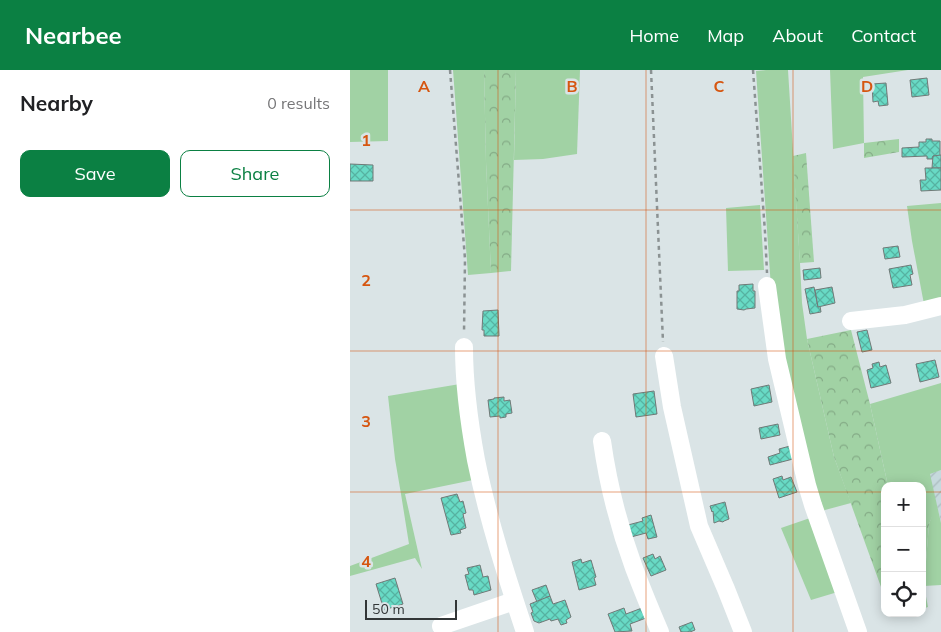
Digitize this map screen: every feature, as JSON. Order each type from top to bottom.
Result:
[{"type":"lane","points":[[767,286],[777,359],[807,485],[858,632]]},
{"type":"lane","points":[[851,321],[905,315],[941,306]]},
{"type":"lane","points":[[464,347],[467,406],[486,505],[525,632]]},
{"type":"lane","points":[[664,356],[672,407],[699,526],[743,632]]},
{"type":"lane","points":[[602,441],[614,501],[634,567],[660,632]]},
{"type":"lane","points":[[442,626],[514,601]]},
{"type":"path","points":[[450,70],[465,258],[464,347]]},
{"type":"path","points":[[651,70],[664,356]]},
{"type":"path","points":[[753,70],[767,286]]},
{"type":"shaded area","points":[[941,470],[941,523],[929,474]]},
{"type":"green space","points":[[350,70],[388,70],[388,141],[350,142]]},
{"type":"green space","points":[[453,70],[484,70],[491,273],[468,275]]},
{"type":"green space","points":[[484,70],[516,70],[511,271],[491,273],[486,162]]},
{"type":"green space","points":[[516,70],[580,70],[577,154],[543,159],[514,160]]},
{"type":"green space","points":[[788,70],[802,303],[807,339],[834,457],[851,503],[825,510],[820,514],[772,302],[756,71]]},
{"type":"green space","points":[[830,70],[908,70],[863,77],[864,143],[833,149]]},
{"type":"green space","points":[[899,139],[899,152],[864,158],[864,143]]},
{"type":"green space","points":[[806,153],[814,262],[800,263],[793,156]]},
{"type":"green space","points":[[941,203],[941,302],[924,304],[907,206]]},
{"type":"green space","points":[[760,205],[764,270],[728,271],[726,208]]},
{"type":"green space","points":[[851,330],[887,482],[881,482],[881,587],[834,457],[807,339]]},
{"type":"green space","points":[[941,383],[941,470],[930,474],[941,523],[941,585],[926,586],[929,524],[932,516],[926,512],[926,482],[887,482],[870,404]]},
{"type":"green space","points":[[460,384],[473,480],[405,494],[422,569],[415,558],[350,576],[350,566],[409,544],[395,459],[388,396]]},
{"type":"green space","points":[[926,511],[933,515],[929,524],[926,561]]},
{"type":"green space","points":[[813,517],[841,591],[811,600],[781,528]]},
{"type":"building","points":[[927,78],[929,95],[912,97],[910,80]]},
{"type":"building","points":[[886,83],[888,105],[879,106],[878,101],[873,102],[872,84]]},
{"type":"building","points":[[926,139],[940,141],[940,156],[933,156],[933,159],[927,159],[927,156],[902,157],[902,148],[919,147],[919,142],[926,142]]},
{"type":"building","points":[[941,155],[941,168],[932,168],[933,156]]},
{"type":"building","points":[[350,164],[373,165],[373,181],[350,181]]},
{"type":"building","points":[[925,168],[941,168],[941,190],[921,191],[920,180],[926,180]]},
{"type":"building","points":[[898,246],[900,257],[885,259],[883,248]]},
{"type":"building","points":[[911,265],[913,274],[910,275],[912,285],[893,288],[889,269]]},
{"type":"building","points":[[820,268],[821,278],[804,280],[803,270]]},
{"type":"building","points":[[753,284],[755,308],[737,309],[739,285]]},
{"type":"building","points":[[814,287],[818,307],[820,306],[821,312],[810,314],[805,289]]},
{"type":"building","points":[[832,287],[835,303],[818,307],[815,290]]},
{"type":"building","points":[[498,310],[499,336],[484,336],[484,330],[482,330],[483,311]]},
{"type":"building","points":[[867,330],[872,350],[862,352],[857,332]]},
{"type":"building","points":[[935,360],[939,377],[920,382],[916,364]]},
{"type":"building","points":[[879,362],[880,367],[886,365],[891,383],[871,388],[867,370],[873,368],[872,364]]},
{"type":"building","points":[[769,385],[772,402],[754,406],[751,389]]},
{"type":"building","points":[[654,391],[657,414],[636,417],[633,394]]},
{"type":"building","points":[[504,397],[504,401],[510,400],[512,413],[506,414],[506,417],[490,417],[488,400]]},
{"type":"building","points":[[778,424],[780,435],[761,439],[759,428]]},
{"type":"building","points":[[790,446],[793,459],[770,465],[768,457],[780,453],[779,449]]},
{"type":"building","points":[[782,476],[783,480],[791,477],[797,492],[779,498],[773,479]]},
{"type":"building","points":[[457,494],[460,502],[463,501],[466,513],[463,514],[466,528],[460,530],[461,533],[451,535],[441,498]]},
{"type":"building","points":[[725,502],[729,519],[714,523],[713,511],[710,506]]},
{"type":"building","points":[[651,515],[657,537],[648,539],[646,533],[631,537],[628,525],[643,521],[642,518]]},
{"type":"building","points":[[653,554],[655,559],[660,556],[666,570],[651,576],[643,558]]},
{"type":"building","points":[[581,559],[582,563],[591,560],[596,577],[594,578],[596,585],[579,590],[572,562]]},
{"type":"building","points":[[480,565],[483,577],[488,576],[491,590],[474,595],[473,590],[469,590],[465,575],[469,574],[467,568]]},
{"type":"building","points":[[395,578],[403,604],[384,610],[376,584]]},
{"type":"building","points":[[546,585],[550,596],[537,602],[532,590]]},
{"type":"building","points":[[550,596],[553,604],[565,600],[571,617],[566,620],[567,623],[561,625],[558,619],[551,621],[550,619],[539,623],[534,621],[530,604]]},
{"type":"building","points":[[624,608],[626,614],[642,608],[646,618],[630,624],[632,631],[615,632],[608,614]]},
{"type":"building","points":[[692,622],[695,630],[681,632],[679,627]]}]
